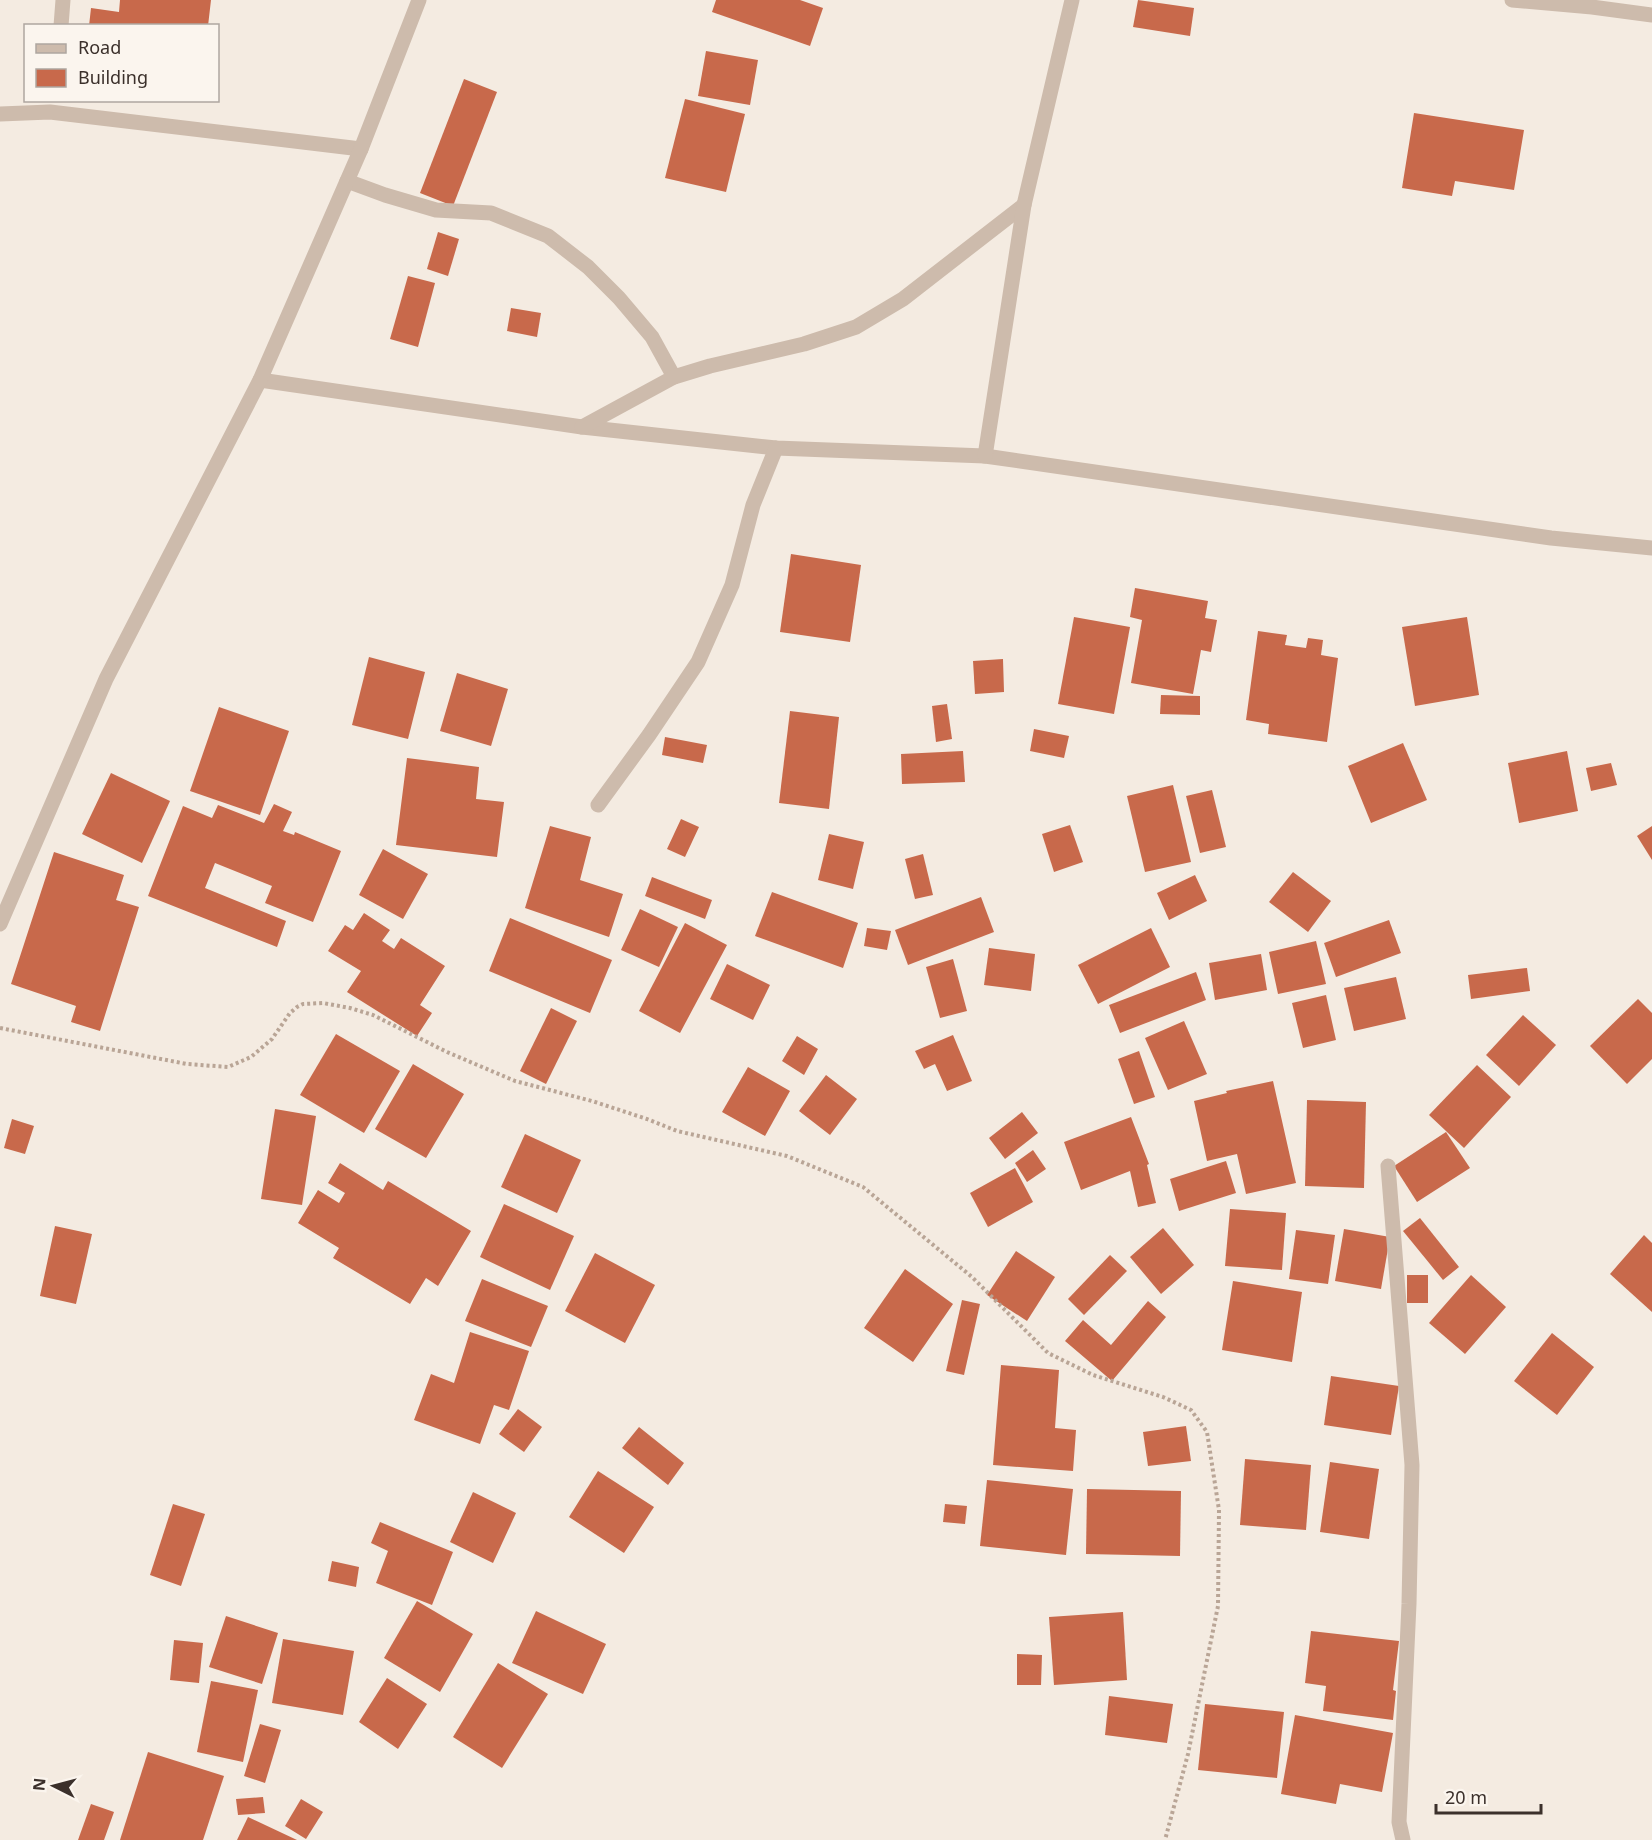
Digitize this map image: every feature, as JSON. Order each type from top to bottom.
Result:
[{"type":"street","points":[[61,24],[63,0]]},
{"type":"street","points":[[0,924],[106,679],[260,380],[361,149],[419,0]]},
{"type":"street","points":[[985,456],[1024,205],[1072,0]]},
{"type":"street","points":[[1512,0],[1652,15]]},
{"type":"street","points":[[0,114],[51,106],[361,149]]},
{"type":"street","points":[[347,181],[436,210],[491,213],[548,236],[588,267],[619,298],[652,337],[674,377]]},
{"type":"street","points":[[582,427],[674,377],[710,366],[804,344],[856,327],[903,298],[1024,205]]},
{"type":"street","points":[[260,380],[582,427],[776,448],[985,456],[1551,538],[1652,548]]},
{"type":"street","points":[[598,805],[698,662],[732,585],[753,505],[776,448]]},
{"type":"street","points":[[1388,1166],[1412,1465],[1409,1604],[1399,1822],[1403,1840]]},
{"type":"path","points":[[0,1028],[187,1064],[228,1067],[251,1057],[272,1039],[290,1013],[303,1004],[323,1003],[373,1015],[447,1052],[515,1081],[592,1101],[676,1131],[787,1156],[863,1188],[972,1277],[1048,1353],[1093,1375],[1163,1397],[1191,1410],[1207,1432],[1219,1510],[1218,1606],[1188,1754],[1165,1840]]},
{"type":"building","points":[[120,0],[211,0],[208,24],[89,24],[91,8],[119,12]]},
{"type":"building","points":[[716,0],[800,0],[823,8],[810,46],[712,12]]},
{"type":"building","points":[[1138,0],[1194,8],[1190,36],[1133,27]]},
{"type":"building","points":[[706,51],[758,60],[750,105],[698,96]]},
{"type":"building","points":[[464,79],[497,92],[453,206],[420,193]]},
{"type":"building","points":[[685,99],[745,114],[726,192],[665,178]]},
{"type":"building","points":[[1414,113],[1524,130],[1514,190],[1455,181],[1452,196],[1402,188]]},
{"type":"building","points":[[438,232],[459,239],[448,276],[427,269]]},
{"type":"building","points":[[408,276],[435,283],[418,347],[390,339]]},
{"type":"building","points":[[511,308],[541,313],[537,337],[507,331]]},
{"type":"building","points":[[791,554],[861,565],[850,642],[780,632]]},
{"type":"building","points":[[1135,588],[1208,601],[1205,618],[1217,620],[1211,652],[1201,650],[1193,694],[1131,683],[1142,620],[1130,617]]},
{"type":"building","points":[[1074,617],[1130,627],[1114,714],[1058,704]]},
{"type":"building","points":[[1467,617],[1479,695],[1415,706],[1402,627]]},
{"type":"building","points":[[1258,631],[1287,635],[1285,645],[1306,648],[1308,638],[1323,640],[1321,655],[1338,658],[1327,742],[1268,734],[1269,724],[1246,720]]},
{"type":"building","points":[[369,657],[425,672],[408,739],[352,725]]},
{"type":"building","points":[[1003,659],[1004,692],[975,694],[973,661]]},
{"type":"building","points":[[457,673],[508,689],[491,746],[440,731]]},
{"type":"building","points":[[1161,695],[1200,696],[1200,715],[1160,714]]},
{"type":"building","points":[[947,704],[952,739],[936,742],[932,706]]},
{"type":"building","points":[[219,707],[289,731],[260,815],[190,791]]},
{"type":"building","points":[[790,711],[839,717],[829,809],[779,803]]},
{"type":"building","points":[[1034,729],[1069,736],[1064,758],[1030,751]]},
{"type":"building","points":[[665,737],[707,745],[703,763],[662,755]]},
{"type":"building","points":[[1403,743],[1427,800],[1371,823],[1348,766]]},
{"type":"building","points":[[963,751],[965,782],[902,784],[901,754]]},
{"type":"building","points":[[1567,751],[1578,811],[1519,823],[1508,763]]},
{"type":"building","points":[[407,758],[479,767],[476,799],[504,802],[497,857],[396,845]]},
{"type":"building","points":[[1611,763],[1617,785],[1591,791],[1586,768]]},
{"type":"building","points":[[111,773],[170,801],[142,863],[82,834]]},
{"type":"building","points":[[1173,785],[1191,862],[1145,872],[1127,796]]},
{"type":"building","points":[[1212,790],[1226,847],[1200,853],[1186,796]]},
{"type":"building","points":[[274,804],[292,812],[283,831],[294,835],[295,832],[341,851],[313,922],[265,903],[272,886],[215,863],[205,888],[286,921],[277,947],[148,896],[183,806],[212,818],[218,805],[264,823]]},
{"type":"building","points":[[681,819],[699,827],[685,857],[667,849]]},
{"type":"building","points":[[1070,825],[1083,862],[1054,872],[1042,834]]},
{"type":"building","points":[[550,826],[591,837],[580,880],[623,894],[609,937],[525,908]]},
{"type":"building","points":[[1652,826],[1652,860],[1637,836]]},
{"type":"building","points":[[829,834],[864,842],[853,889],[818,880]]},
{"type":"building","points":[[383,849],[428,874],[403,919],[359,895]]},
{"type":"building","points":[[54,852],[124,875],[116,900],[139,907],[100,1031],[71,1022],[76,1006],[11,984]]},
{"type":"building","points":[[923,854],[933,895],[915,899],[905,859]]},
{"type":"building","points":[[1293,872],[1331,901],[1308,932],[1269,902]]},
{"type":"building","points":[[1195,875],[1207,901],[1169,920],[1157,893]]},
{"type":"building","points":[[652,877],[712,900],[705,919],[645,896]]},
{"type":"building","points":[[772,892],[858,923],[843,968],[755,936]]},
{"type":"building","points":[[981,897],[994,932],[908,965],[895,930]]},
{"type":"building","points":[[640,909],[678,927],[659,967],[621,950]]},
{"type":"building","points":[[364,913],[390,930],[382,941],[394,949],[401,938],[445,966],[420,1005],[432,1013],[417,1036],[347,992],[361,971],[328,951],[345,925],[353,930]]},
{"type":"building","points":[[510,918],[612,960],[590,1013],[489,971]]},
{"type":"building","points":[[1389,920],[1401,953],[1336,977],[1324,943]]},
{"type":"building","points":[[685,923],[727,945],[680,1033],[639,1011]]},
{"type":"building","points":[[867,928],[891,931],[887,950],[864,946]]},
{"type":"building","points":[[1151,928],[1170,967],[1098,1004],[1078,965]]},
{"type":"building","points":[[1316,941],[1326,984],[1278,994],[1269,952]]},
{"type":"building","points":[[989,948],[1035,954],[1031,991],[984,985]]},
{"type":"building","points":[[1261,954],[1267,990],[1215,1000],[1209,963]]},
{"type":"building","points":[[953,959],[967,1011],[940,1018],[926,967]]},
{"type":"building","points":[[727,964],[770,985],[753,1020],[710,999]]},
{"type":"building","points":[[1527,968],[1530,991],[1471,999],[1468,975]]},
{"type":"building","points":[[1196,972],[1206,1000],[1120,1033],[1109,1005]]},
{"type":"building","points":[[1396,977],[1406,1019],[1354,1031],[1344,988]]},
{"type":"building","points":[[1326,995],[1336,1040],[1303,1048],[1292,1003]]},
{"type":"building","points":[[1638,999],[1652,1013],[1652,1059],[1627,1084],[1590,1046]]},
{"type":"building","points":[[551,1008],[577,1021],[546,1084],[520,1071]]},
{"type":"building","points":[[1523,1015],[1556,1045],[1519,1086],[1486,1055]]},
{"type":"building","points":[[1184,1021],[1207,1074],[1168,1090],[1145,1038]]},
{"type":"building","points":[[336,1034],[400,1071],[364,1133],[300,1095]]},
{"type":"building","points":[[953,1035],[972,1081],[947,1091],[935,1064],[924,1069],[915,1051]]},
{"type":"building","points":[[797,1036],[818,1049],[804,1075],[782,1061]]},
{"type":"building","points":[[1139,1051],[1155,1097],[1134,1104],[1118,1059]]},
{"type":"building","points":[[413,1064],[464,1094],[426,1158],[375,1129]]},
{"type":"building","points":[[1477,1065],[1511,1097],[1464,1148],[1429,1115]]},
{"type":"building","points":[[748,1067],[790,1091],[765,1136],[722,1112]]},
{"type":"building","points":[[826,1075],[857,1099],[830,1135],[799,1111]]},
{"type":"building","points":[[1273,1081],[1296,1183],[1246,1194],[1237,1154],[1207,1161],[1194,1101],[1227,1093],[1226,1091]]},
{"type":"building","points":[[1307,1100],[1366,1102],[1364,1188],[1305,1186]]},
{"type":"building","points":[[275,1109],[316,1116],[302,1205],[261,1199]]},
{"type":"building","points":[[1022,1112],[1038,1133],[1005,1159],[989,1138]]},
{"type":"building","points":[[1131,1117],[1149,1164],[1147,1165],[1156,1203],[1138,1207],[1130,1171],[1081,1190],[1064,1142]]},
{"type":"building","points":[[12,1119],[34,1126],[25,1154],[4,1148]]},
{"type":"building","points":[[1446,1132],[1470,1168],[1417,1202],[1394,1166]]},
{"type":"building","points":[[525,1134],[581,1160],[557,1213],[501,1187]]},
{"type":"building","points":[[1033,1150],[1046,1169],[1027,1182],[1015,1163]]},
{"type":"building","points":[[1226,1161],[1236,1193],[1179,1211],[1170,1179]]},
{"type":"building","points":[[340,1163],[383,1190],[388,1181],[471,1231],[438,1286],[426,1278],[410,1304],[333,1258],[339,1248],[298,1223],[318,1190],[339,1203],[345,1193],[328,1183]]},
{"type":"building","points":[[1015,1168],[1033,1202],[988,1227],[970,1193]]},
{"type":"building","points":[[504,1204],[574,1236],[550,1290],[480,1257]]},
{"type":"building","points":[[1230,1209],[1286,1213],[1282,1270],[1225,1266]]},
{"type":"building","points":[[1420,1218],[1459,1267],[1443,1280],[1403,1231]]},
{"type":"building","points":[[55,1226],[92,1234],[76,1304],[40,1296]]},
{"type":"building","points":[[1163,1228],[1194,1265],[1161,1294],[1130,1257]]},
{"type":"building","points":[[1344,1229],[1390,1237],[1381,1289],[1335,1281]]},
{"type":"building","points":[[1296,1230],[1335,1235],[1328,1284],[1289,1279]]},
{"type":"building","points":[[1644,1235],[1652,1243],[1652,1312],[1610,1274]]},
{"type":"building","points":[[1016,1251],[1055,1277],[1027,1321],[987,1295]]},
{"type":"building","points":[[595,1253],[655,1285],[625,1343],[565,1311]]},
{"type":"building","points":[[1110,1255],[1127,1271],[1084,1315],[1068,1299]]},
{"type":"building","points":[[905,1269],[953,1304],[913,1362],[864,1328]]},
{"type":"building","points":[[1407,1275],[1428,1275],[1428,1303],[1407,1303]]},
{"type":"building","points":[[1471,1275],[1506,1307],[1465,1354],[1429,1323]]},
{"type":"building","points":[[482,1279],[548,1306],[531,1347],[465,1321]]},
{"type":"building","points":[[1233,1281],[1302,1292],[1292,1362],[1222,1350]]},
{"type":"building","points":[[962,1300],[980,1304],[964,1375],[946,1371]]},
{"type":"building","points":[[1148,1301],[1166,1317],[1112,1381],[1065,1341],[1083,1320],[1111,1345]]},
{"type":"building","points":[[470,1332],[529,1351],[509,1410],[494,1405],[480,1444],[414,1420],[431,1374],[454,1383]]},
{"type":"building","points":[[1552,1333],[1594,1367],[1557,1415],[1514,1381]]},
{"type":"building","points":[[1001,1365],[1059,1370],[1055,1428],[1076,1430],[1073,1471],[993,1465]]},
{"type":"building","points":[[1331,1376],[1399,1386],[1391,1435],[1324,1425]]},
{"type":"building","points":[[518,1409],[542,1427],[524,1452],[499,1434]]},
{"type":"building","points":[[1186,1426],[1191,1461],[1148,1466],[1143,1432]]},
{"type":"building","points":[[639,1427],[684,1463],[668,1485],[622,1448]]},
{"type":"building","points":[[1245,1459],[1311,1465],[1306,1530],[1240,1525]]},
{"type":"building","points":[[1330,1462],[1379,1469],[1369,1539],[1320,1532]]},
{"type":"building","points":[[598,1471],[654,1507],[624,1553],[569,1517]]},
{"type":"building","points":[[987,1480],[1073,1489],[1066,1555],[980,1546]]},
{"type":"building","points":[[1087,1489],[1181,1491],[1180,1556],[1086,1554]]},
{"type":"building","points":[[473,1492],[516,1513],[493,1563],[450,1542]]},
{"type":"building","points":[[173,1504],[205,1514],[181,1586],[150,1575]]},
{"type":"building","points":[[945,1504],[967,1506],[965,1524],[943,1522]]},
{"type":"building","points":[[380,1522],[453,1552],[432,1605],[376,1583],[388,1551],[371,1543]]},
{"type":"building","points":[[332,1561],[359,1567],[356,1587],[328,1581]]},
{"type":"building","points":[[417,1601],[473,1634],[440,1692],[384,1658]]},
{"type":"building","points":[[536,1611],[606,1644],[583,1694],[512,1663]]},
{"type":"building","points":[[1123,1612],[1127,1680],[1054,1685],[1049,1617]]},
{"type":"building","points":[[226,1616],[278,1633],[262,1684],[209,1667]]},
{"type":"building","points":[[1311,1631],[1399,1641],[1393,1690],[1396,1691],[1393,1720],[1323,1711],[1326,1686],[1305,1683]]},
{"type":"building","points":[[283,1639],[354,1651],[343,1715],[272,1703]]},
{"type":"building","points":[[174,1640],[203,1643],[199,1683],[170,1680]]},
{"type":"building","points":[[1017,1654],[1042,1655],[1041,1685],[1017,1685]]},
{"type":"building","points":[[498,1663],[548,1694],[502,1768],[453,1737]]},
{"type":"building","points":[[387,1678],[427,1704],[398,1749],[359,1722]]},
{"type":"building","points":[[211,1681],[258,1690],[243,1762],[197,1752]]},
{"type":"building","points":[[1109,1696],[1173,1704],[1167,1743],[1105,1735]]},
{"type":"building","points":[[1205,1704],[1284,1712],[1277,1778],[1198,1770]]},
{"type":"building","points":[[1295,1715],[1393,1733],[1382,1792],[1340,1784],[1336,1804],[1281,1794]]},
{"type":"building","points":[[260,1724],[281,1730],[265,1783],[244,1776]]},
{"type":"building","points":[[148,1752],[224,1776],[203,1840],[120,1840]]},
{"type":"building","points":[[263,1797],[265,1813],[238,1815],[236,1799]]},
{"type":"building","points":[[301,1799],[323,1812],[306,1839],[285,1826]]},
{"type":"building","points":[[91,1804],[114,1812],[104,1840],[78,1840]]},
{"type":"building","points":[[248,1817],[297,1840],[237,1840]]}]
